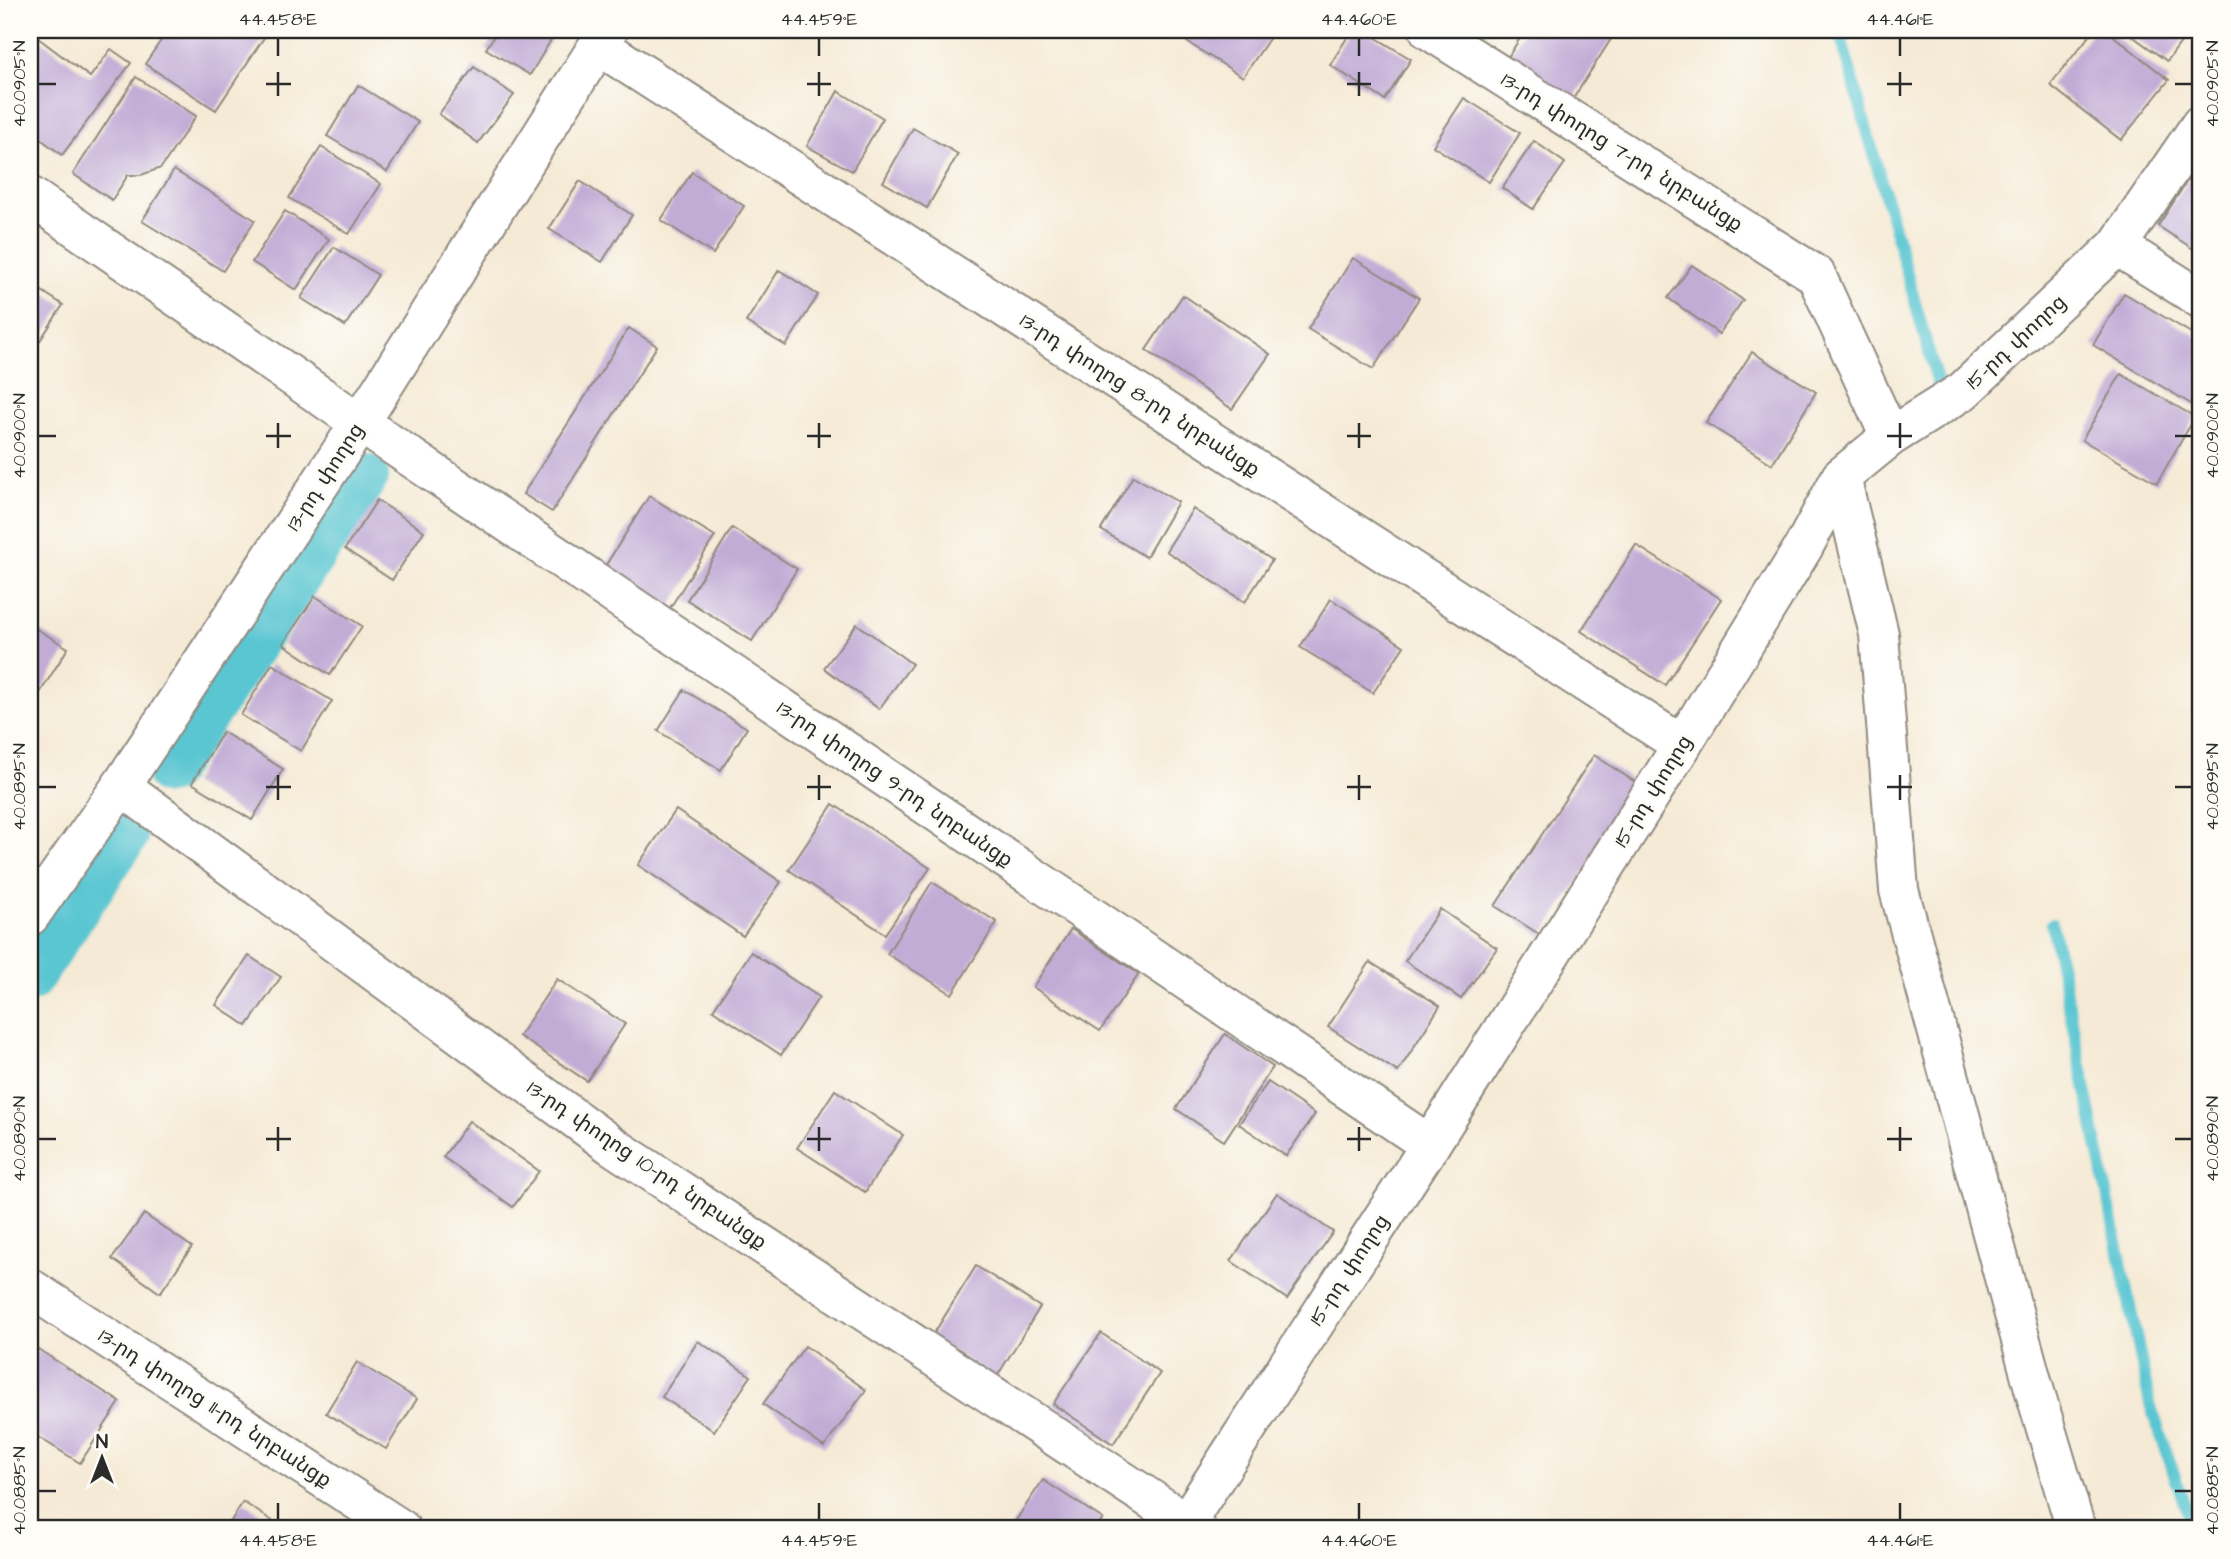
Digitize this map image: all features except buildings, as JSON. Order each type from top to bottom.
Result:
[{"type":"street","name":"13-րդ փողոց 7-րդ նրբանցք","points":[[1429,30],[1816,275],[1891,437]]},
{"type":"street","name":"13-րդ փողոց","points":[[30,916],[121,786],[360,423],[603,37]]},
{"type":"street","name":"13-րդ փողոց 8-րդ նրբանցք","points":[[603,37],[1682,745]]},
{"type":"street","name":"15-րդ փողոց","points":[[1188,1527],[1682,745],[1803,548],[1841,477],[1891,437],[1963,391],[2117,246],[2201,124]]},
{"type":"street","name":"13-րդ փողոց 9-րդ նրբանցք","points":[[30,196],[360,423],[1430,1145]]},
{"type":"street","points":[[2117,246],[2201,299]]},
{"type":"street","points":[[1841,477],[1879,634],[1899,890],[2035,1392],[2076,1529]]},
{"type":"street","name":"13-րդ փողոց 10-րդ նրբանցք","points":[[121,786],[611,1145],[1188,1527]]},
{"type":"street","name":"13-րդ փողոց 11-րդ նրբանցք","points":[[30,1288],[401,1529]]},
{"type":"waterway","points":[[1839,30],[1939,388]]},
{"type":"waterway","points":[[168,773],[367,476]]},
{"type":"waterway","points":[[30,980],[126,837]]},
{"type":"waterway","points":[[2052,924],[2150,1404],[2193,1529]]}]
